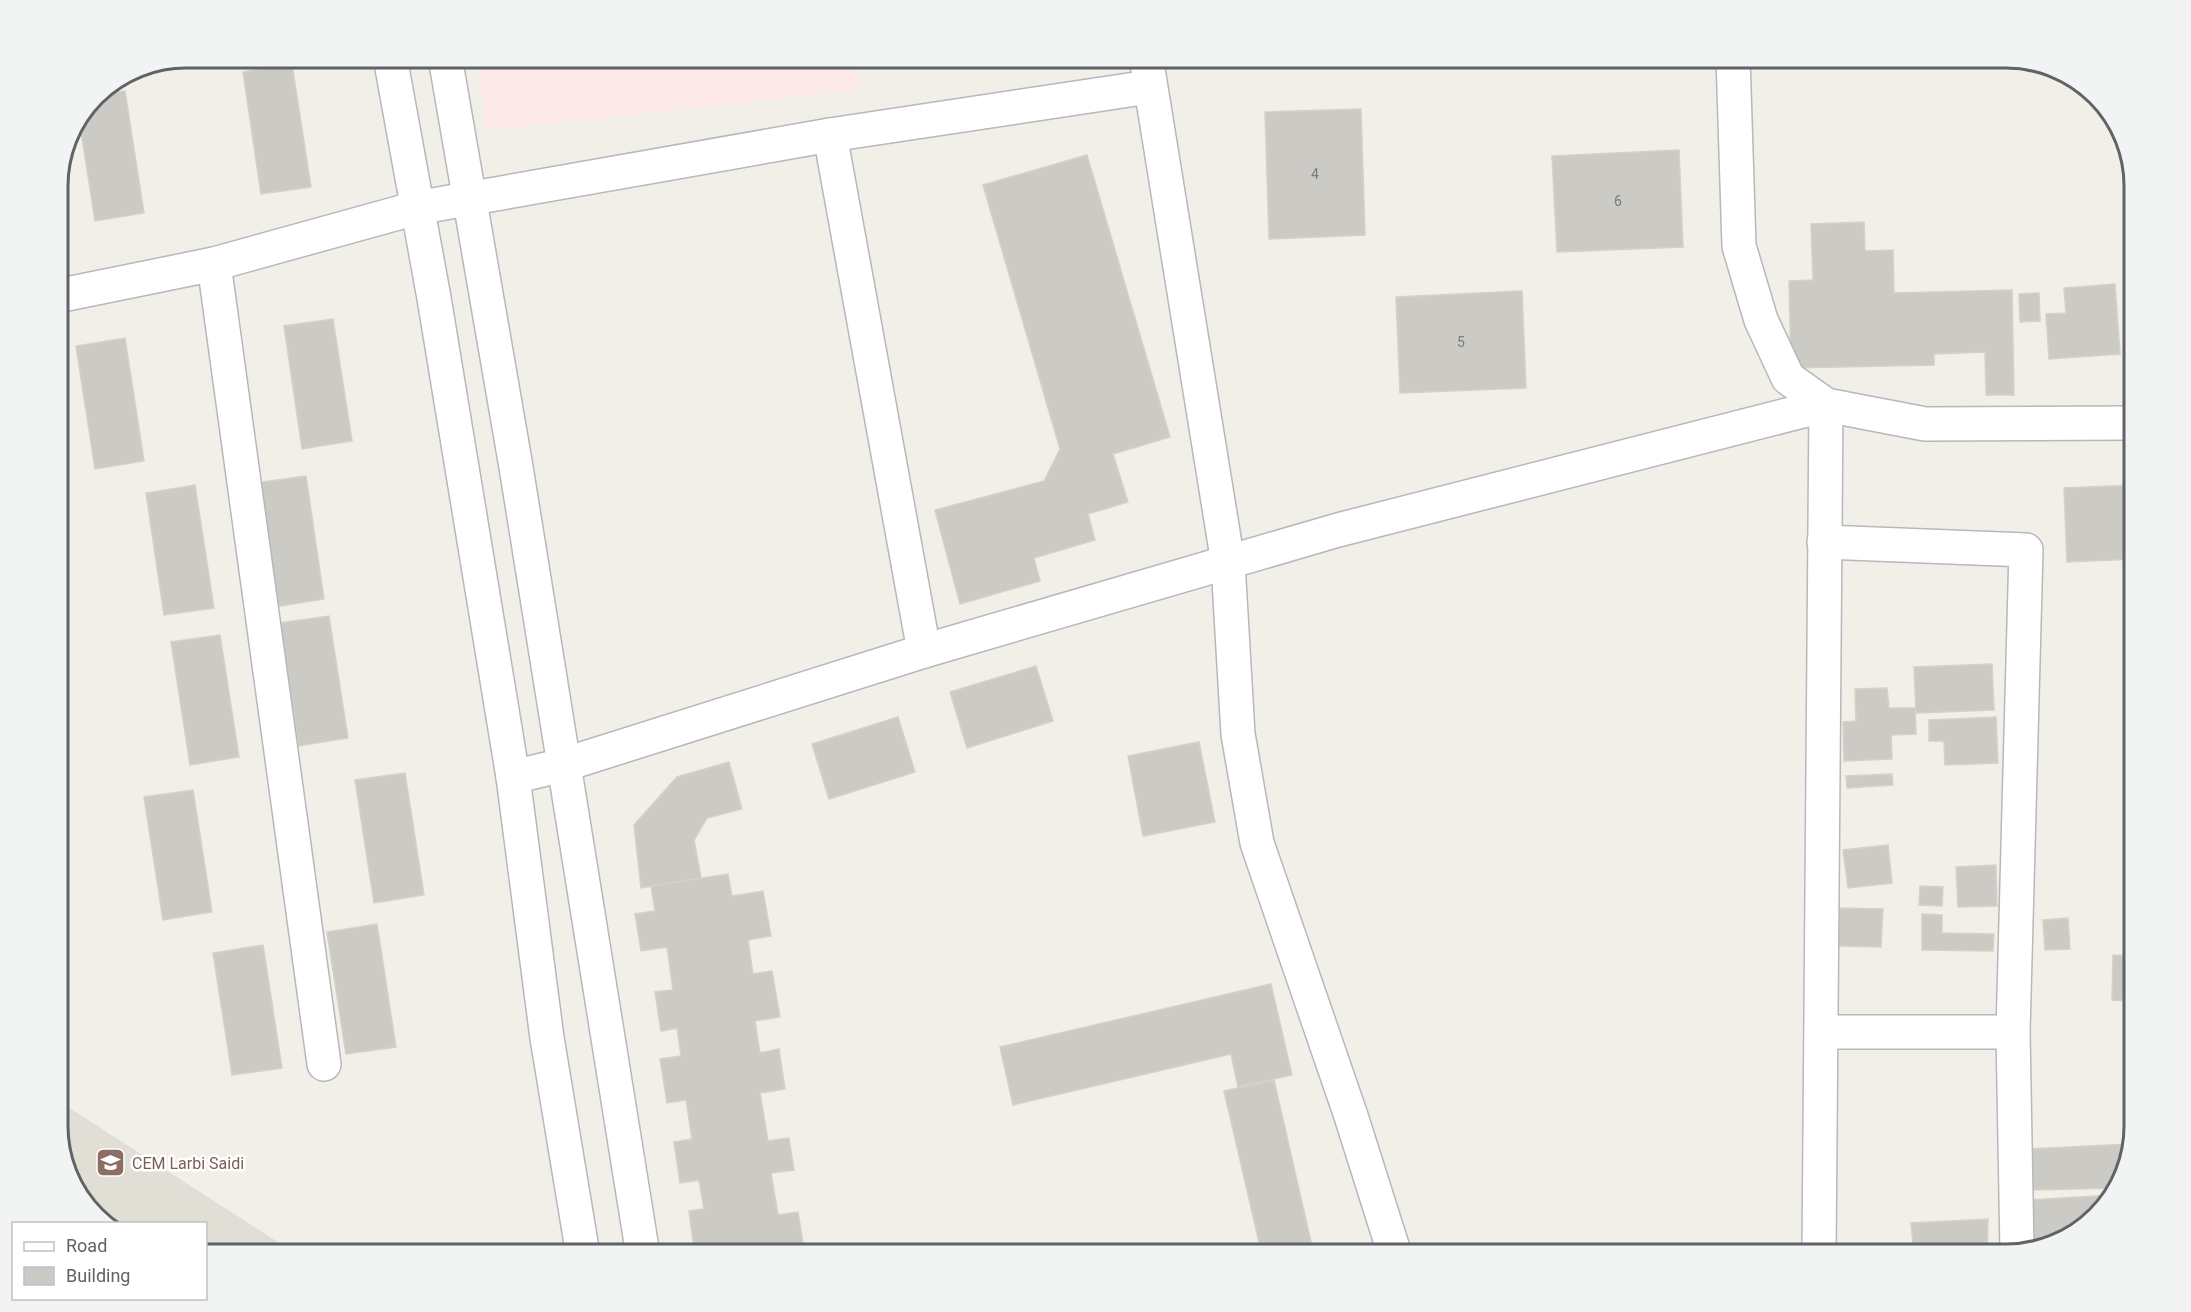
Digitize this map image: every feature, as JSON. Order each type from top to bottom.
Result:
[{"type":"street","points":[[392,68],[434,298],[513,777],[547,1038],[581,1244]]},
{"type":"street","points":[[447,68],[641,1244]]},
{"type":"street","points":[[1733,68],[1738,246],[1761,320],[1788,378],[1826,405],[1925,424],[2123,423]]},
{"type":"street","points":[[68,295],[214,264],[416,208],[470,201],[830,135],[1148,72],[1228,563],[1238,734],[1257,843],[1351,1116],[1392,1244]]},
{"type":"street","points":[[830,135],[924,651]]},
{"type":"street","points":[[214,264],[324,1064]]},
{"type":"street","points":[[513,777],[563,765],[924,651],[1338,530],[1826,405]]},
{"type":"street","points":[[1819,1244],[1826,405]]},
{"type":"street","points":[[1824,542],[2026,550],[2013,1032],[2017,1243]]},
{"type":"street","points":[[1821,1032],[2013,1032]]},
{"type":"shaded area","points":[[479,68],[856,68],[859,90],[486,131]]},
{"type":"shaded area","name":"CEM Larbi Saidi","points":[[68,1107],[281,1244],[207,1244],[207,1222],[117,1222],[92,1198],[76,1172],[68,1134]]},
{"type":"building","points":[[268,68],[293,68],[311,187],[261,194],[243,72]]},
{"type":"building","points":[[125,91],[144,213],[95,221],[81,131],[97,108],[113,92]]},
{"type":"building","points":[[1361,109],[1365,235],[1269,239],[1265,112]]},
{"type":"building","points":[[1679,150],[1683,247],[1557,252],[1552,156]]},
{"type":"building","points":[[1087,155],[1170,437],[1113,454],[1128,502],[1088,514],[1095,540],[1034,558],[1040,581],[960,604],[935,510],[1044,481],[1060,449],[983,185]]},
{"type":"building","points":[[1864,222],[1865,251],[1893,250],[1894,293],[2012,290],[2014,395],[1986,395],[1985,352],[1934,354],[1934,365],[1791,368],[1789,281],[1813,280],[1811,224]]},
{"type":"building","points":[[2115,284],[2120,354],[2049,359],[2046,314],[2066,313],[2064,288]]},
{"type":"building","points":[[1522,291],[1526,388],[1400,393],[1396,297]]},
{"type":"building","points":[[2039,293],[2040,321],[2020,322],[2019,294]]},
{"type":"building","points":[[333,319],[352,441],[302,449],[284,326]]},
{"type":"building","points":[[125,338],[144,461],[95,469],[76,346]]},
{"type":"building","points":[[306,476],[324,599],[275,607],[256,483]]},
{"type":"building","points":[[195,485],[214,608],[164,615],[146,493]]},
{"type":"building","points":[[2123,485],[2123,559],[2067,562],[2064,488]]},
{"type":"building","points":[[329,616],[348,738],[299,746],[280,623]]},
{"type":"building","points":[[220,635],[239,757],[190,765],[171,642]]},
{"type":"building","points":[[1992,664],[1994,710],[1916,713],[1914,667]]},
{"type":"building","points":[[1036,666],[1053,721],[967,748],[950,692]]},
{"type":"building","points":[[1887,688],[1889,708],[1915,708],[1916,734],[1891,735],[1892,759],[1844,761],[1843,722],[1856,721],[1855,689]]},
{"type":"building","points":[[898,717],[915,772],[829,799],[812,744]]},
{"type":"building","points":[[1996,717],[1998,763],[1945,765],[1944,741],[1929,741],[1929,720]]},
{"type":"building","points":[[1199,742],[1215,822],[1143,836],[1128,756]]},
{"type":"building","points":[[729,762],[742,809],[707,818],[694,840],[701,878],[641,888],[634,825],[677,777]]},
{"type":"building","points":[[405,773],[424,895],[374,903],[355,780]]},
{"type":"building","points":[[1892,774],[1893,785],[1847,788],[1846,776]]},
{"type":"building","points":[[193,790],[212,912],[163,920],[144,797]]},
{"type":"building","points":[[1888,845],[1892,883],[1848,888],[1843,850]]},
{"type":"building","points":[[1996,865],[1997,906],[1958,907],[1956,867]]},
{"type":"building","points":[[728,874],[732,896],[763,891],[771,936],[748,940],[753,974],[772,971],[780,1017],[755,1021],[760,1053],[779,1049],[785,1089],[760,1093],[768,1141],[789,1138],[794,1170],[771,1173],[778,1215],[798,1212],[803,1243],[693,1244],[689,1211],[704,1209],[699,1180],[680,1183],[674,1142],[692,1139],[686,1100],[667,1103],[660,1059],[681,1056],[677,1028],[661,1031],[655,992],[673,990],[667,947],[641,951],[635,914],[655,911],[651,886]]},
{"type":"building","points":[[1920,886],[1943,887],[1942,906],[1919,905]]},
{"type":"building","points":[[1837,908],[1883,909],[1881,947],[1837,946]]},
{"type":"building","points":[[1922,914],[1942,915],[1942,933],[1994,934],[1993,951],[1922,950]]},
{"type":"building","points":[[2068,918],[2070,949],[2045,950],[2043,920]]},
{"type":"building","points":[[377,924],[396,1047],[346,1054],[327,932]]},
{"type":"building","points":[[263,945],[282,1068],[232,1075],[213,953]]},
{"type":"building","points":[[2113,955],[2124,956],[2124,1001],[2112,1000]]},
{"type":"building","points":[[1271,984],[1292,1075],[1238,1087],[1231,1054],[1013,1105],[1000,1047]]},
{"type":"building","points":[[1274,1080],[1311,1244],[1259,1244],[1224,1091]]},
{"type":"building","points":[[2122,1144],[2115,1172],[2106,1188],[2030,1190],[2029,1149]]},
{"type":"building","points":[[2101,1196],[2089,1210],[2065,1229],[2051,1236],[2032,1241],[2029,1200]]},
{"type":"building","points":[[1988,1219],[1987,1244],[1913,1244],[1911,1223]]},
{"type":"place","name":"CEM Larbi Saidi","points":[[111,1163]]}]
